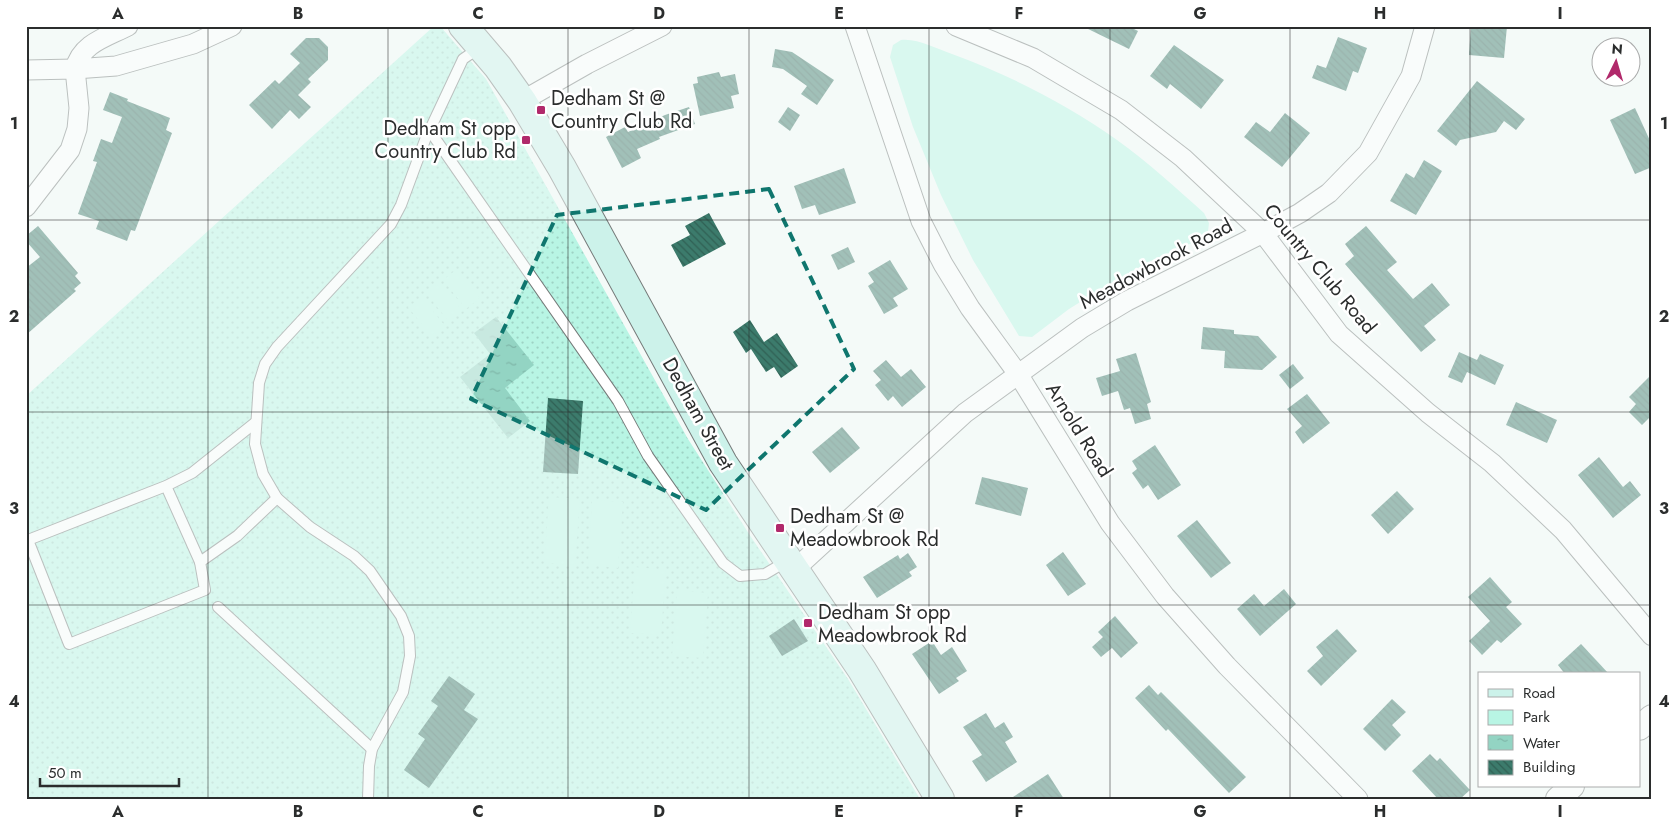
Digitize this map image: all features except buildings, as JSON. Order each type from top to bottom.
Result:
[{"type":"main road","name":"Dedham Street","points":[[463,26],[522,101],[562,168],[723,463],[862,670],[940,799]]},
{"type":"street","points":[[26,207],[70,150],[77,129],[79,108],[75,69],[78,58],[93,43],[128,26]]},
{"type":"street","points":[[26,70],[116,66],[193,44],[232,26]]},
{"type":"street","points":[[522,101],[587,64],[662,26]]},
{"type":"street","name":"Arnold Road","points":[[855,26],[921,221],[943,264],[970,308],[1018,374],[1110,523],[1165,596],[1227,666],[1358,799]]},
{"type":"street","name":"Country Club Road","points":[[956,26],[1033,58],[1121,110],[1183,158],[1264,233],[1339,334],[1428,413],[1492,462],[1556,523],[1652,636]]},
{"type":"street","name":"Meadowbrook Road","points":[[791,565],[965,413],[1082,328],[1127,301],[1264,233],[1300,213],[1329,193],[1368,153],[1411,76],[1425,26]]},
{"type":"street","points":[[1640,727],[1652,717]]},
{"type":"street","points":[[1558,799],[1570,788]]},
{"type":"lane","points":[[368,799],[369,766],[372,749],[403,692],[410,656],[406,630],[401,616],[370,571],[354,556],[310,527],[277,498],[263,474],[255,444],[259,383],[266,364],[283,340],[390,224],[401,205],[430,131],[463,59],[480,46]]},
{"type":"lane","points":[[430,131],[618,401],[648,456],[723,563],[740,576],[765,574],[791,565]]},
{"type":"lane","points":[[166,486],[200,562],[205,590],[69,644],[28,540],[166,486],[192,473],[256,422]]},
{"type":"lane","points":[[200,562],[237,536],[277,498]]},
{"type":"lane","points":[[218,607],[372,749]]},
{"type":"highlighted area","points":[[769,189],[854,369],[706,510],[471,399],[557,215]]},
{"type":"green space","points":[[434,26],[440,26],[486,79],[688,439],[751,537],[848,679],[920,799],[26,799],[26,396]]},
{"type":"green space","points":[[901,40],[920,42],[973,62],[1037,91],[1078,114],[1117,140],[1162,175],[1204,213],[1209,223],[1208,231],[1201,239],[1151,261],[1114,281],[1069,309],[1032,337],[1019,336],[973,260],[941,195],[913,127],[890,57],[893,45]]},
{"type":"green space","points":[[457,269],[480,298],[466,309],[443,280]]},
{"type":"green space","points":[[440,283],[463,311],[449,322],[426,293]]},
{"type":"green space","points":[[422,297],[445,326],[431,336],[408,307]]},
{"type":"green space","points":[[549,497],[580,499],[575,565],[544,563]]},
{"type":"green space","points":[[592,500],[623,502],[618,568],[588,565]]},
{"type":"green space","points":[[635,567],[666,570],[661,635],[630,633]]},
{"type":"green space","points":[[677,590],[708,593],[703,658],[672,656]]},
{"type":"water","points":[[496,317],[534,365],[505,388],[530,421],[508,438],[460,377],[490,354],[474,333]]},
{"type":"place","name":"Dedham St @ Country Club Rd","points":[[541,110]]},
{"type":"place","name":"Dedham St opp Country Club Rd","points":[[526,140]]},
{"type":"place","name":"Dedham St @ Meadowbrook Rd","points":[[780,528]]},
{"type":"place","name":"Dedham St opp Meadowbrook Rd","points":[[808,623]]}]
